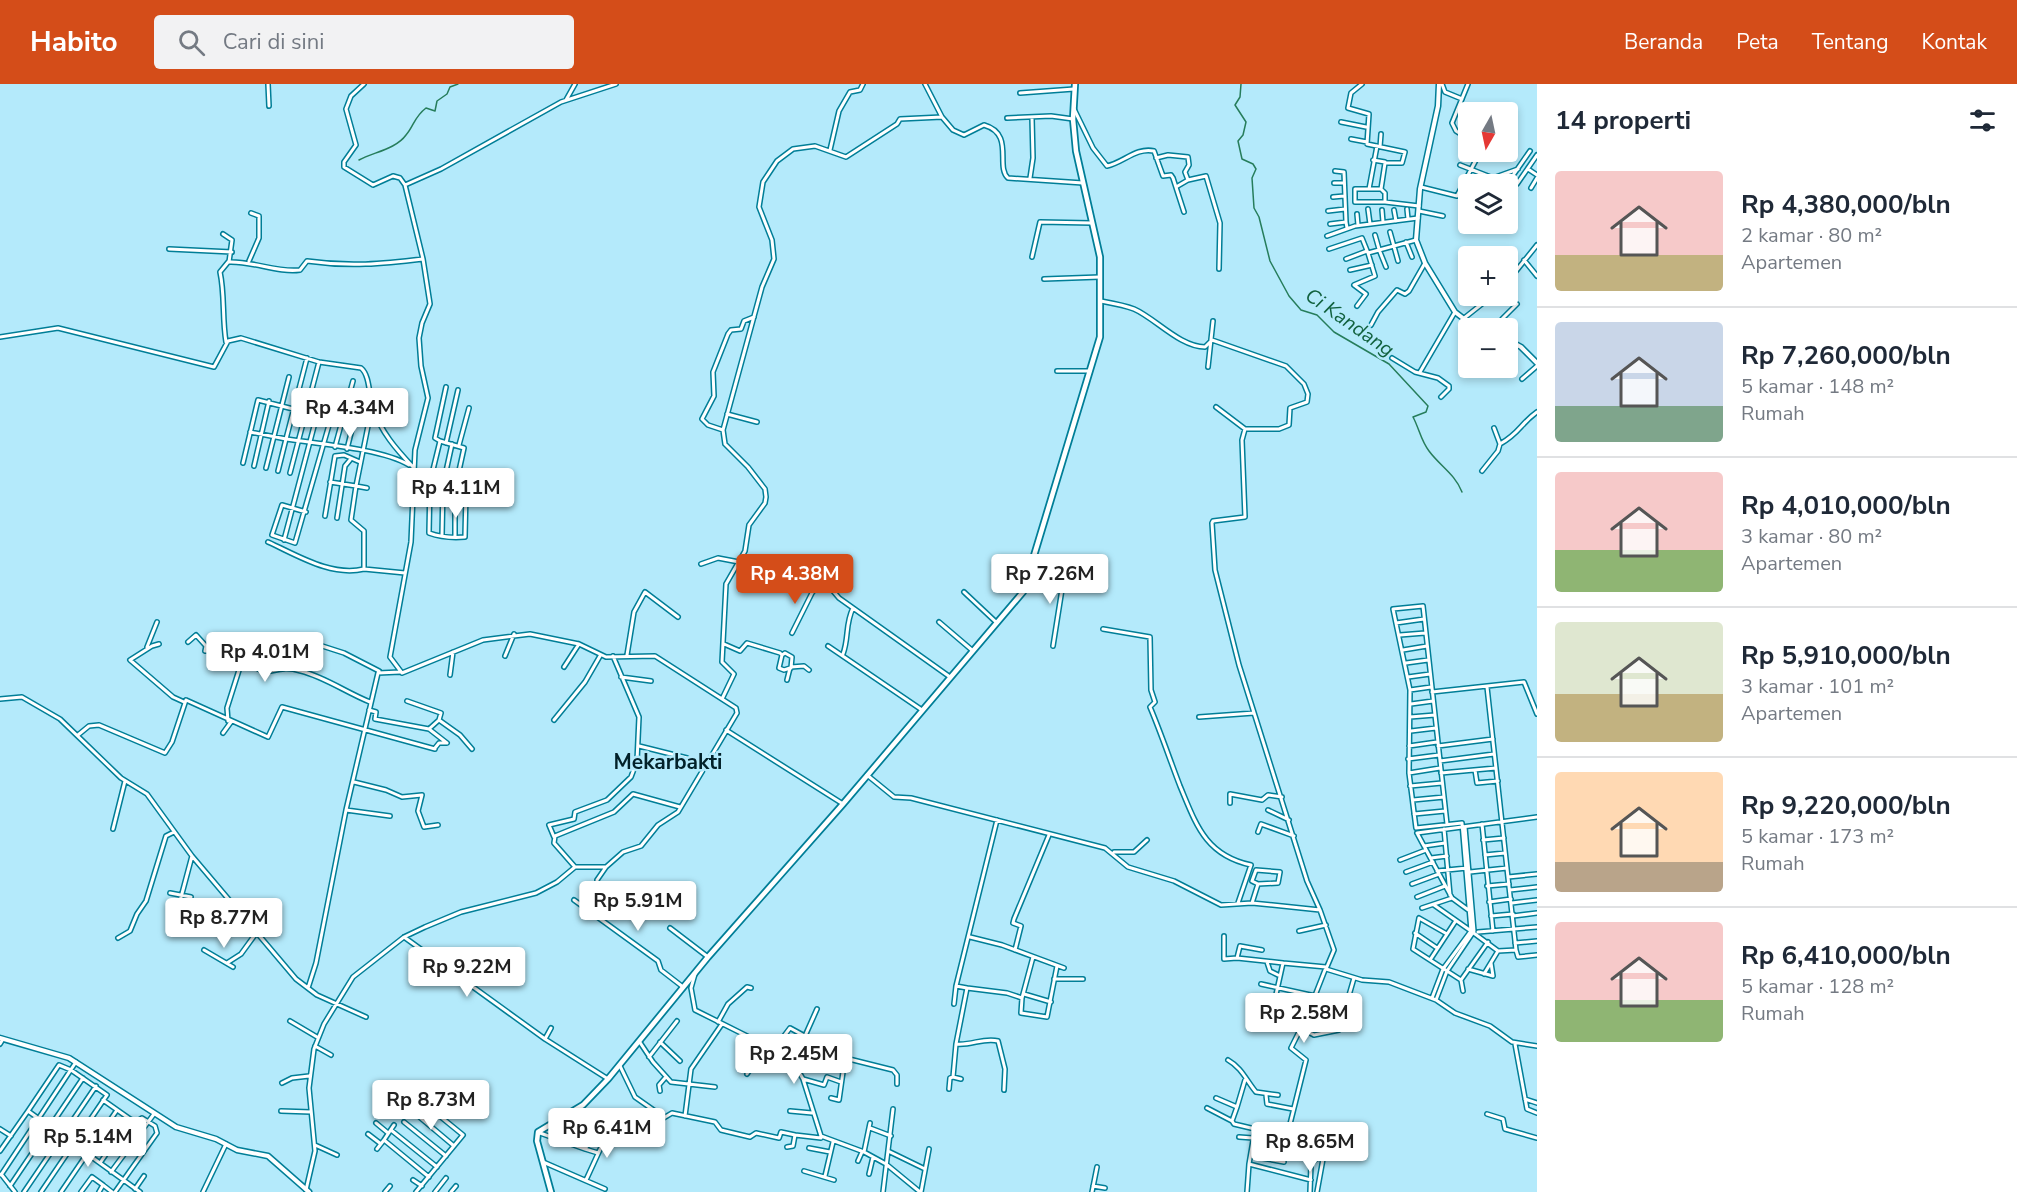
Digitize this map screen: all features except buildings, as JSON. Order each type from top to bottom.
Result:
[{"type":"main road","points":[[552,1192],[537,1141],[538,1132],[573,1112],[608,1078],[695,972],[843,804],[1020,597],[1073,420],[1092,370],[1100,337],[1102,277],[1076,151],[1073,119],[1075,86]]},
{"type":"street","points":[[268,84],[269,106]]},
{"type":"street","points":[[364,84],[351,96],[347,105],[347,117],[356,145],[344,167],[373,185],[393,176],[400,178],[405,185],[423,259],[430,304],[421,327],[420,352],[428,398],[413,467],[413,526],[390,657],[402,673]]},
{"type":"street","points":[[566,100],[575,84]]},
{"type":"street","points":[[405,185],[441,169],[566,100],[616,84]]},
{"type":"street","points":[[830,150],[839,111],[850,92],[860,90],[863,84]]},
{"type":"street","points":[[925,84],[942,117],[953,130],[964,135],[984,125],[990,127],[1000,138],[1004,148],[1004,174],[1008,178],[1083,183]]},
{"type":"street","points":[[1362,84],[1351,93],[1348,108],[1368,113],[1367,142]]},
{"type":"street","points":[[1441,84],[1445,92],[1462,99]]},
{"type":"street","points":[[1441,84],[1421,187],[1416,240],[1425,263],[1455,312],[1462,318]]},
{"type":"street","points":[[1421,187],[1457,196],[1478,158],[1464,150],[1467,138],[1456,131],[1452,123],[1468,84]]},
{"type":"street","points":[[1020,93],[1075,86]]},
{"type":"street","points":[[1074,109],[1093,148],[1107,166],[1145,150],[1154,151],[1163,176],[1171,175],[1184,212]]},
{"type":"street","points":[[722,699],[734,674],[722,662],[726,584],[745,551],[747,528],[765,503],[766,497],[765,489],[748,467],[725,444],[723,430],[762,287],[774,259],[772,240],[759,207],[764,182],[777,161],[793,149],[815,146],[842,156],[851,155],[897,124],[900,119],[942,117]]},
{"type":"street","points":[[1007,118],[1073,119]]},
{"type":"street","points":[[1030,178],[1033,158],[1032,118]]},
{"type":"street","points":[[1341,122],[1366,127]]},
{"type":"street","points":[[1369,189],[1373,160],[1381,134]]},
{"type":"street","points":[[1350,139],[1405,152],[1402,163],[1373,160]]},
{"type":"street","points":[[1514,174],[1530,151]]},
{"type":"street","points":[[1156,158],[1168,155],[1188,157],[1190,165],[1185,172],[1188,180]]},
{"type":"street","points":[[1518,183],[1537,155]]},
{"type":"street","points":[[1381,189],[1385,162]]},
{"type":"street","points":[[1521,163],[1537,177],[1531,188]]},
{"type":"street","points":[[1460,165],[1493,178],[1518,169]]},
{"type":"street","points":[[1335,171],[1344,172],[1347,228]]},
{"type":"street","points":[[1176,187],[1188,180],[1206,176],[1220,223],[1219,269]]},
{"type":"street","points":[[1334,183],[1343,183]]},
{"type":"street","points":[[1385,202],[1385,193],[1381,189],[1355,189],[1354,201],[1385,202],[1419,208],[1443,216]]},
{"type":"street","points":[[1333,197],[1344,196]]},
{"type":"street","points":[[1328,211],[1345,209]]},
{"type":"street","points":[[1368,209],[1370,224]]},
{"type":"street","points":[[1407,209],[1408,219]]},
{"type":"street","points":[[1382,210],[1383,222]]},
{"type":"street","points":[[1395,210],[1396,221]]},
{"type":"street","points":[[249,261],[260,235],[260,218],[251,213]]},
{"type":"street","points":[[1357,214],[1358,225]]},
{"type":"street","points":[[1327,236],[1358,225],[1418,218]]},
{"type":"street","points":[[1032,257],[1040,222],[1092,223]]},
{"type":"street","points":[[1330,224],[1346,222]]},
{"type":"street","points":[[1389,232],[1398,261]]},
{"type":"street","points":[[223,234],[232,238],[232,252],[229,261],[220,272],[224,287],[224,325],[227,344]]},
{"type":"street","points":[[1375,235],[1386,267]]},
{"type":"street","points":[[1329,249],[1362,238],[1376,276],[1353,285],[1366,294],[1357,306]]},
{"type":"street","points":[[1346,259],[1416,240]]},
{"type":"street","points":[[1406,242],[1412,257]]},
{"type":"street","points":[[1518,268],[1537,245]]},
{"type":"street","points":[[169,249],[232,252]]},
{"type":"street","points":[[229,261],[249,261],[297,271],[308,261],[326,265],[358,266],[423,259]]},
{"type":"street","points":[[1524,260],[1537,276]]},
{"type":"street","points":[[1371,325],[1378,312],[1397,290],[1405,294],[1409,291],[1425,263]]},
{"type":"street","points":[[1350,270],[1372,265]]},
{"type":"street","points":[[1044,279],[1102,277]]},
{"type":"street","points":[[1101,301],[1136,310],[1161,328],[1197,346],[1205,347],[1212,340]]},
{"type":"street","points":[[1464,318],[1479,306]]},
{"type":"street","points":[[1503,318],[1515,306]]},
{"type":"street","points":[[1420,372],[1455,312]]},
{"type":"street","points":[[723,430],[708,425],[702,419],[714,396],[713,372],[728,334],[732,330],[741,329],[745,321],[755,316]]},
{"type":"street","points":[[1208,367],[1213,321]]},
{"type":"street","points":[[0,337],[58,328],[212,367],[216,366],[230,340],[241,338],[320,362],[363,370],[370,402],[381,426],[413,467]]},
{"type":"street","points":[[1212,340],[1286,366],[1304,384],[1308,394],[1307,402],[1288,410],[1286,428],[1245,429],[1216,407]]},
{"type":"street","points":[[1518,345],[1537,364],[1522,379]]},
{"type":"street","points":[[278,471],[307,358]]},
{"type":"street","points":[[1392,358],[1438,378],[1449,386],[1441,397]]},
{"type":"street","points":[[290,473],[320,362]]},
{"type":"street","points":[[1057,371],[1092,370]]},
{"type":"street","points":[[266,468],[289,377]]},
{"type":"street","points":[[335,447],[340,421],[353,381]]},
{"type":"street","points":[[446,387],[435,438],[464,448],[455,489],[455,537]]},
{"type":"street","points":[[446,442],[458,390]]},
{"type":"street","points":[[243,463],[258,400],[281,404],[340,421]]},
{"type":"street","points":[[254,466],[269,401]]},
{"type":"street","points":[[459,445],[469,408]]},
{"type":"street","points":[[1500,444],[1515,436],[1525,420],[1537,412]]},
{"type":"street","points":[[727,414],[757,422]]},
{"type":"street","points":[[284,540],[318,415]]},
{"type":"street","points":[[347,449],[355,417]]},
{"type":"street","points":[[306,512],[282,505],[272,533],[295,544],[306,512],[331,418]]},
{"type":"street","points":[[364,569],[364,531],[351,520],[369,421]]},
{"type":"street","points":[[1482,471],[1498,451],[1500,444],[1494,428]]},
{"type":"street","points":[[1245,429],[1242,449],[1245,517],[1213,520],[1211,535],[1225,616],[1254,714],[1307,881],[1334,950],[1302,1028],[1290,1049],[1306,1060],[1288,1132]]},
{"type":"street","points":[[250,432],[362,451],[401,460],[413,467]]},
{"type":"street","points":[[440,441],[430,482],[428,532],[442,536],[466,535],[466,491]]},
{"type":"street","points":[[442,536],[443,485],[453,444]]},
{"type":"street","points":[[325,516],[335,456],[344,456],[360,462]]},
{"type":"street","points":[[337,518],[342,484],[350,460]]},
{"type":"street","points":[[414,480],[477,493]]},
{"type":"street","points":[[330,482],[367,488]]},
{"type":"street","points":[[268,542],[331,568],[405,573]]},
{"type":"street","points":[[701,564],[718,558],[739,562]]},
{"type":"street","points":[[792,633],[823,577],[838,598],[950,677]]},
{"type":"street","points":[[1027,578],[1063,583],[1053,646]]},
{"type":"street","points":[[627,655],[634,612],[645,592],[678,617]]},
{"type":"street","points":[[964,592],[997,623]]},
{"type":"street","points":[[1447,824],[1423,606],[1393,609],[1401,635],[1410,690],[1408,773],[1417,833],[1451,897],[1471,912]]},
{"type":"street","points":[[843,654],[849,641],[846,624],[854,608]]},
{"type":"street","points":[[1396,623],[1424,619]]},
{"type":"street","points":[[146,649],[157,622]]},
{"type":"street","points":[[939,622],[973,651]]},
{"type":"street","points":[[1103,629],[1150,637],[1151,690],[1155,702],[1150,707],[1190,815],[1204,836],[1222,853],[1239,862],[1251,865],[1238,903]]},
{"type":"street","points":[[1401,635],[1425,633]]},
{"type":"street","points":[[505,656],[514,634]]},
{"type":"street","points":[[316,644],[344,652],[379,671],[402,673],[483,640],[514,634],[547,636],[579,644],[600,656],[627,655],[658,658],[737,711],[680,807],[658,825],[641,846],[623,852],[606,867],[597,880],[598,886],[581,905]]},
{"type":"street","points":[[188,642],[196,635],[206,646],[206,651],[238,652],[261,672],[301,670],[370,702]]},
{"type":"street","points":[[159,644],[132,658],[133,664],[173,697],[184,702],[188,701],[229,722],[270,737],[282,707],[434,749],[439,743],[447,743],[429,729],[375,719],[376,712],[369,710]]},
{"type":"street","points":[[564,667],[579,644]]},
{"type":"street","points":[[724,644],[740,651],[748,644],[792,657],[787,680]]},
{"type":"street","points":[[828,646],[843,654],[922,710]]},
{"type":"street","points":[[1403,650],[1427,646]]},
{"type":"street","points":[[223,733],[229,722],[227,708],[240,667],[238,652]]},
{"type":"street","points":[[450,675],[453,652]]},
{"type":"street","points":[[782,655],[779,668],[784,670],[798,665]]},
{"type":"street","points":[[554,720],[585,682],[600,656]]},
{"type":"street","points":[[575,867],[555,843],[549,825],[574,819],[575,812],[600,805],[625,784],[637,761],[639,717],[613,656]]},
{"type":"street","points":[[1405,663],[1428,660]]},
{"type":"street","points":[[792,662],[809,670]]},
{"type":"street","points":[[308,988],[319,951],[346,810],[379,671]]},
{"type":"street","points":[[1408,677],[1430,674]]},
{"type":"street","points":[[621,677],[651,681]]},
{"type":"street","points":[[1410,690],[1487,687],[1524,682],[1537,714]]},
{"type":"street","points":[[1487,687],[1516,950],[1518,957],[1537,955]]},
{"type":"street","points":[[0,699],[22,697],[60,719],[125,781],[147,794],[192,856],[296,979],[337,1005],[366,1017]]},
{"type":"street","points":[[407,701],[441,713],[439,720],[429,729]]},
{"type":"street","points":[[1411,704],[1433,701]]},
{"type":"street","points":[[78,735],[89,726],[99,725],[165,753],[176,731],[184,702]]},
{"type":"street","points":[[1199,717],[1254,714]]},
{"type":"street","points":[[1410,717],[1435,715]]},
{"type":"street","points":[[439,720],[460,735],[472,749]]},
{"type":"street","points":[[1410,731],[1436,728]]},
{"type":"street","points":[[726,730],[843,804]]},
{"type":"street","points":[[1409,746],[1492,740]]},
{"type":"street","points":[[639,746],[687,758]]},
{"type":"street","points":[[1440,761],[1494,754]]},
{"type":"street","points":[[1408,759],[1439,755]]},
{"type":"street","points":[[1408,773],[1496,768]]},
{"type":"street","points":[[1475,770],[1477,783],[1498,781]]},
{"type":"street","points":[[867,775],[897,798],[911,798],[1113,852],[1134,852],[1147,840]]},
{"type":"street","points":[[113,829],[125,781]]},
{"type":"street","points":[[354,782],[386,790],[402,797],[422,795],[418,811],[424,827],[438,825]]},
{"type":"street","points":[[1410,786],[1442,783]]},
{"type":"street","points":[[554,837],[614,812],[633,794],[680,807]]},
{"type":"street","points":[[1230,803],[1230,794],[1262,800],[1268,795],[1282,797]]},
{"type":"street","points":[[1412,800],[1444,797]]},
{"type":"street","points":[[346,810],[390,816]]},
{"type":"street","points":[[1268,810],[1289,820]]},
{"type":"street","points":[[1413,814],[1445,810]]},
{"type":"street","points":[[1417,833],[1537,817]]},
{"type":"street","points":[[954,1004],[956,986],[970,937],[974,911],[997,820]]},
{"type":"street","points":[[1416,828],[1461,822],[1464,827],[1474,931],[1445,970],[1434,999]]},
{"type":"street","points":[[1258,832],[1261,824],[1294,836]]},
{"type":"street","points":[[1482,824],[1492,931]]},
{"type":"street","points":[[1444,829],[1451,897]]},
{"type":"street","points":[[118,938],[130,931],[137,914],[146,901],[166,836],[174,832]]},
{"type":"street","points":[[1015,950],[1021,926],[1013,923],[1014,919],[1049,835]]},
{"type":"street","points":[[1483,840],[1504,838]]},
{"type":"street","points":[[1400,860],[1425,848],[1445,843]]},
{"type":"street","points":[[1113,852],[1128,867],[1174,881],[1218,904],[1252,903],[1320,910]]},
{"type":"street","points":[[1485,855],[1505,853]]},
{"type":"street","points":[[180,899],[192,856]]},
{"type":"street","points":[[1406,872],[1447,856]]},
{"type":"street","points":[[306,1190],[315,1145],[309,1076],[317,1037],[357,972],[404,937],[461,912],[542,891],[575,867],[606,867]]},
{"type":"street","points":[[1412,884],[1449,869],[1507,868]]},
{"type":"street","points":[[1256,870],[1280,872],[1278,883],[1258,884],[1252,881],[1256,870]]},
{"type":"street","points":[[1468,870],[1474,931]]},
{"type":"street","points":[[1508,877],[1537,874]]},
{"type":"street","points":[[1252,903],[1258,884]]},
{"type":"street","points":[[1487,886],[1509,884]]},
{"type":"street","points":[[1417,897],[1445,886]]},
{"type":"street","points":[[1510,890],[1537,887]]},
{"type":"street","points":[[170,893],[180,899],[191,897]]},
{"type":"street","points":[[1422,908],[1451,897]]},
{"type":"street","points":[[574,900],[658,961],[660,969],[683,987]]},
{"type":"street","points":[[1489,902],[1537,900]]},
{"type":"street","points":[[1434,905],[1455,922],[1474,931],[1498,951],[1516,950]]},
{"type":"street","points":[[1491,916],[1537,913]]},
{"type":"street","points":[[1447,934],[1419,918],[1413,948],[1461,980]]},
{"type":"street","points":[[1430,960],[1455,922]]},
{"type":"street","points":[[1299,931],[1326,925]]},
{"type":"street","points":[[1474,931],[1537,927]]},
{"type":"street","points":[[670,928],[708,957]]},
{"type":"street","points":[[227,963],[241,954],[257,932]]},
{"type":"street","points":[[1415,933],[1437,948]]},
{"type":"street","points":[[1224,936],[1224,959],[1273,961],[1326,968],[1354,978],[1389,982],[1434,999],[1455,1013],[1491,1026],[1515,1044],[1537,1046]]},
{"type":"street","points":[[404,937],[544,1039],[608,1078]]},
{"type":"street","points":[[970,937],[1064,968]]},
{"type":"street","points":[[1515,943],[1537,941]]},
{"type":"street","points":[[1463,991],[1461,980],[1488,942]]},
{"type":"street","points":[[1237,958],[1240,946],[1262,950]]},
{"type":"street","points":[[204,950],[233,967]]},
{"type":"street","points":[[1484,974],[1498,951]]},
{"type":"street","points":[[1033,957],[1021,1013],[1046,1018],[1057,966]]},
{"type":"street","points":[[1267,962],[1270,971],[1278,975]]},
{"type":"street","points":[[1283,963],[1278,975],[1275,999],[1307,1016]]},
{"type":"street","points":[[1468,969],[1494,975],[1491,963]]},
{"type":"street","points":[[695,972],[692,988],[693,1006],[720,1023],[768,1044],[791,1058],[803,1079],[812,1113],[823,1138]]},
{"type":"street","points":[[1302,1028],[1314,1035],[1339,1030],[1354,978]]},
{"type":"street","points":[[1054,979],[1083,979]]},
{"type":"street","points":[[1319,983],[1327,987]]},
{"type":"street","points":[[1261,984],[1315,996]]},
{"type":"street","points":[[956,986],[1051,1002]]},
{"type":"street","points":[[685,1116],[691,1068],[720,1023],[728,1004],[747,987],[751,988]]},
{"type":"street","points":[[948,1089],[950,1078],[953,1077],[956,1044],[967,988]]},
{"type":"street","points":[[805,1036],[817,1009]]},
{"type":"street","points":[[649,1057],[677,1021]]},
{"type":"street","points":[[290,1022],[317,1037]]},
{"type":"street","points":[[544,1039],[551,1028]]},
{"type":"street","points":[[775,1048],[789,1028],[845,1058],[893,1070],[897,1075],[897,1084]]},
{"type":"street","points":[[0,1044],[2,1038],[76,1062],[174,1126],[226,1143],[237,1150],[268,1156],[306,1190]]},
{"type":"street","points":[[956,1044],[969,1046],[986,1040],[998,1041],[1005,1069],[1004,1090]]},
{"type":"street","points":[[639,1041],[665,1078],[671,1082],[715,1087]]},
{"type":"street","points":[[660,1042],[680,1061]]},
{"type":"street","points":[[747,1074],[768,1044]]},
{"type":"street","points":[[1515,1044],[1524,1099],[1528,1111],[1537,1113]]},
{"type":"street","points":[[315,1046],[331,1055]]},
{"type":"street","points":[[831,1098],[839,1100],[845,1058]]},
{"type":"street","points":[[1228,1060],[1240,1066],[1245,1080],[1256,1092],[1278,1095]]},
{"type":"street","points":[[15,1192],[1,1174],[76,1062]]},
{"type":"street","points":[[619,1065],[635,1097],[662,1116]]},
{"type":"street","points":[[0,1152],[57,1066],[71,1070],[107,1093],[41,1192]]},
{"type":"street","points":[[282,1083],[292,1078],[309,1076]]},
{"type":"street","points":[[803,1079],[824,1085],[828,1077],[841,1082]]},
{"type":"street","points":[[953,1077],[961,1079]]},
{"type":"street","points":[[10,1186],[83,1078]]},
{"type":"street","points":[[660,1091],[658,1086],[665,1078]]},
{"type":"street","points":[[1232,1120],[1245,1080]]},
{"type":"street","points":[[24,1192],[96,1086]]},
{"type":"street","points":[[1266,1095],[1267,1104],[1293,1109]]},
{"type":"street","points":[[1216,1098],[1237,1107]]},
{"type":"street","points":[[1524,1099],[1537,1103]]},
{"type":"street","points":[[81,1192],[92,1177],[113,1192],[157,1133],[155,1126],[147,1120],[142,1118],[136,1122],[103,1100]]},
{"type":"street","points":[[416,1192],[463,1135],[425,1104]]},
{"type":"street","points":[[1207,1108],[1232,1120],[1238,1127],[1305,1135],[1307,1139],[1305,1155],[1323,1159],[1317,1192]]},
{"type":"street","points":[[883,1192],[893,1109]]},
{"type":"street","points":[[61,1192],[117,1110]]},
{"type":"street","points":[[28,1111],[140,1192]]},
{"type":"street","points":[[281,1111],[311,1112]]},
{"type":"street","points":[[790,1111],[812,1113]]},
{"type":"street","points":[[573,1112],[610,1129],[627,1140],[662,1116],[672,1113],[715,1122],[722,1130],[750,1137],[756,1133],[779,1138],[781,1132],[823,1138],[863,1152],[886,1164],[920,1192],[929,1149]]},
{"type":"street","points":[[111,1172],[147,1120],[154,1114]]},
{"type":"street","points":[[416,1114],[454,1146]]},
{"type":"street","points":[[1487,1114],[1503,1119],[1504,1129],[1537,1138]]},
{"type":"street","points":[[100,1163],[130,1119]]},
{"type":"street","points":[[404,1122],[446,1156]]},
{"type":"street","points":[[375,1123],[390,1131],[437,1167]]},
{"type":"street","points":[[377,1149],[393,1125]]},
{"type":"street","points":[[858,1161],[863,1152],[870,1126],[891,1136]]},
{"type":"street","points":[[0,1129],[11,1136]]},
{"type":"street","points":[[586,1180],[610,1129]]},
{"type":"street","points":[[1247,1192],[1255,1129]]},
{"type":"street","points":[[538,1132],[598,1153]]},
{"type":"street","points":[[368,1134],[381,1144]]},
{"type":"street","points":[[787,1147],[794,1146],[795,1135]]},
{"type":"street","points":[[1310,1192],[1311,1164],[1317,1158],[1320,1136]]},
{"type":"street","points":[[1239,1137],[1253,1138]]},
{"type":"street","points":[[585,1149],[592,1139]]},
{"type":"street","points":[[384,1140],[429,1177]]},
{"type":"street","points":[[825,1176],[833,1142]]},
{"type":"street","points":[[203,1192],[226,1143]]},
{"type":"street","points":[[315,1145],[337,1155]]},
{"type":"street","points":[[809,1148],[830,1152]]},
{"type":"street","points":[[888,1151],[926,1169]]},
{"type":"street","points":[[1251,1155],[1284,1162]]},
{"type":"street","points":[[869,1174],[873,1157]]},
{"type":"street","points":[[543,1162],[605,1190]]},
{"type":"street","points":[[1249,1164],[1311,1180]]},
{"type":"street","points":[[1092,1192],[1097,1167]]},
{"type":"street","points":[[804,1171],[834,1180]]},
{"type":"street","points":[[135,1189],[144,1176]]},
{"type":"street","points":[[435,1192],[446,1178]]},
{"type":"street","points":[[413,1180],[422,1186]]},
{"type":"street","points":[[99,1192],[103,1185]]},
{"type":"street","points":[[385,1192],[390,1186]]},
{"type":"street","points":[[451,1192],[456,1186]]},
{"type":"street","points":[[909,1192],[911,1186]]},
{"type":"street","points":[[1093,1186],[1105,1188]]},
{"type":"street","points":[[28,1188],[32,1192]]},
{"type":"street","points":[[299,1192],[306,1190]]},
{"type":"waterway","points":[[359,160],[397,144],[409,132],[422,111],[426,108],[435,111],[437,101],[447,94],[450,87],[458,84]]},
{"type":"waterway","name":"Ci Kandang","points":[[1241,84],[1240,97],[1235,105],[1246,122],[1243,135],[1238,141],[1242,159],[1253,164],[1256,169],[1252,178],[1254,208],[1259,217],[1270,261],[1289,296],[1301,310],[1317,315],[1334,332],[1389,364],[1428,406],[1426,412],[1413,417],[1426,447],[1451,475],[1462,492]]},
{"type":"district","name":"Mekarbakti","points":[[668,762]]}]
